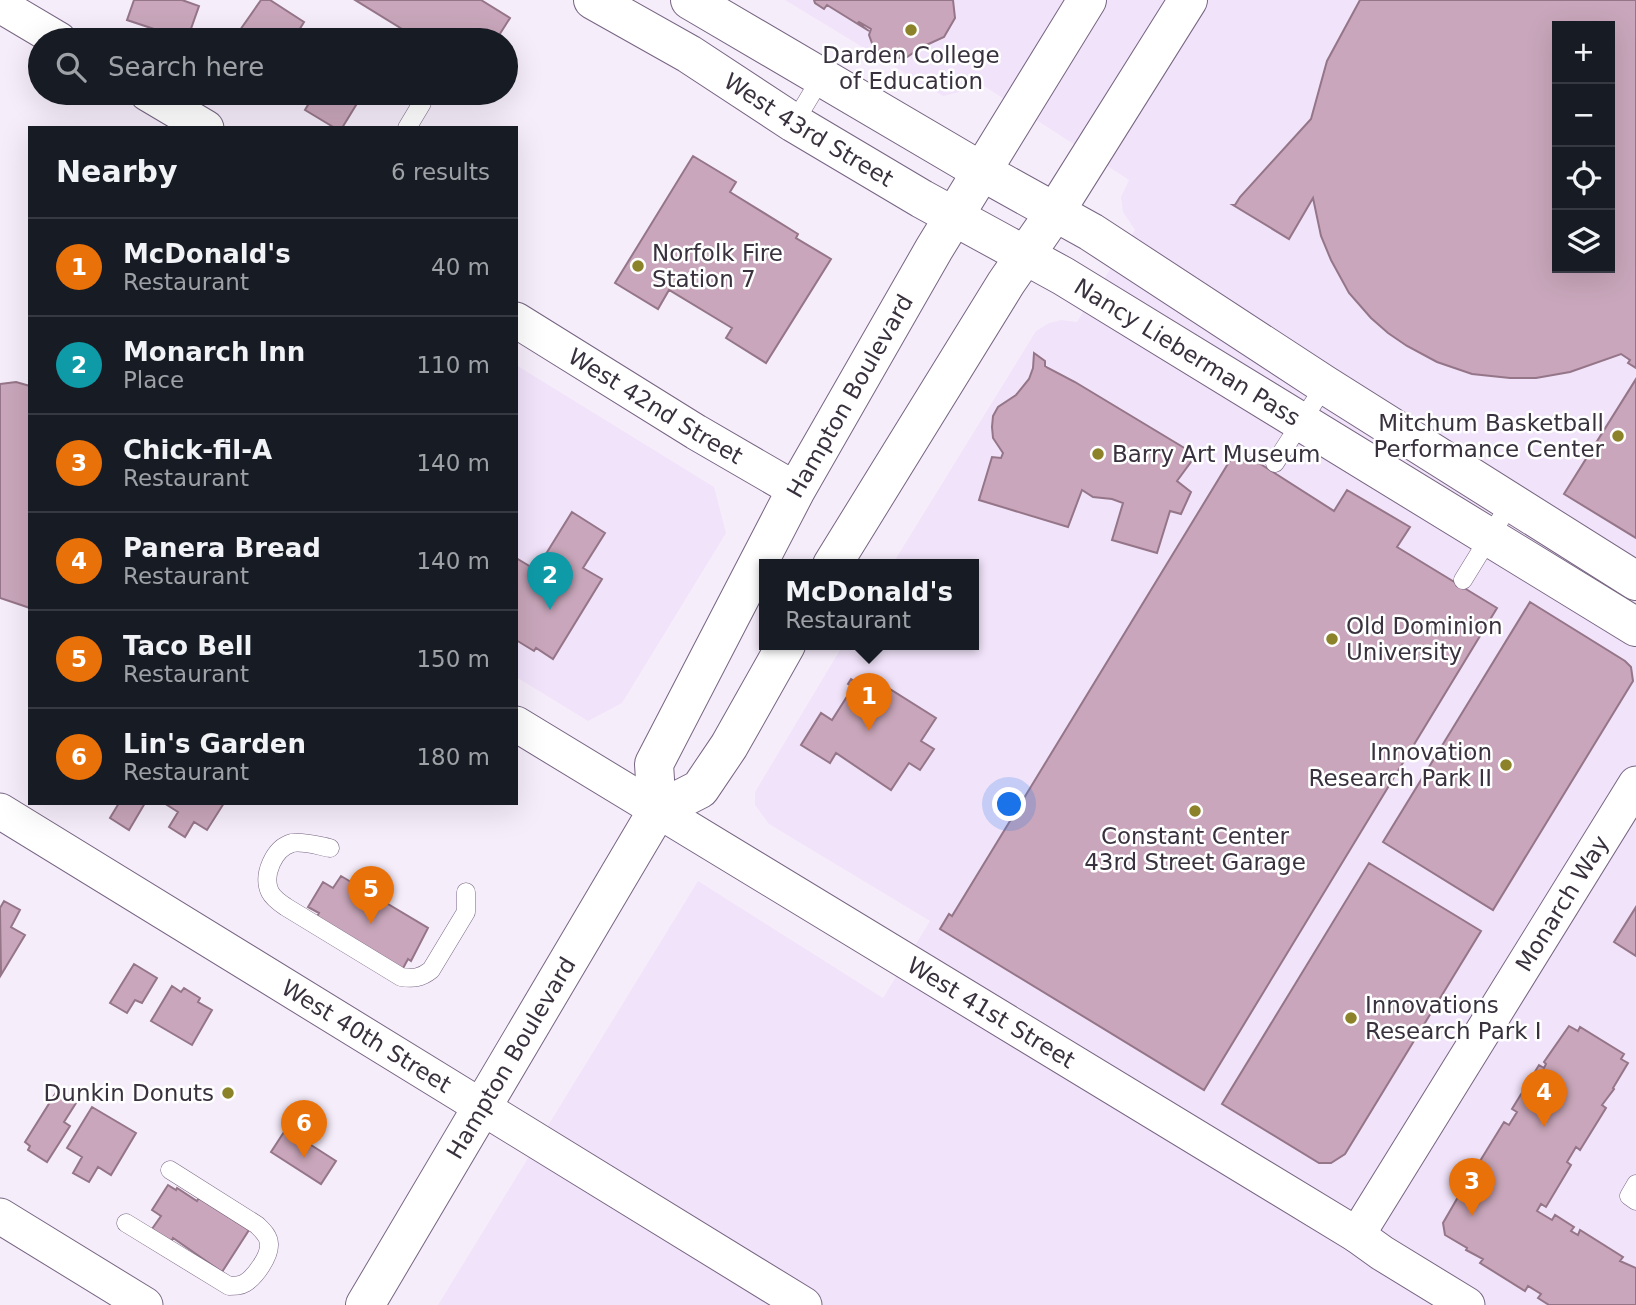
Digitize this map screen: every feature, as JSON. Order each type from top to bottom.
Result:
[{"type":"main road","name":"West 43rd Street","points":[[593,0],[688,54],[794,123],[922,199],[1026,255]]},
{"type":"main road","points":[[690,0],[1055,212]]},
{"type":"main road","name":"Hampton Boulevard","points":[[760,559],[796,490],[954,216],[1087,0]]},
{"type":"main road","points":[[836,559],[1188,0]]},
{"type":"main road","name":"Nancy Lieberman Pass","points":[[1055,212],[1636,581]]},
{"type":"main road","name":"Nancy Lieberman Pass","points":[[1026,255],[1636,627]]},
{"type":"main road","name":"Hampton Boulevard","points":[[365,1305],[657,811],[654,764],[759,561]]},
{"type":"main road","points":[[657,811],[700,789],[729,746],[783,650]]},
{"type":"street","points":[[0,5],[39,28]]},
{"type":"street","points":[[167,105],[203,126]]},
{"type":"street","name":"West 42nd Street","points":[[518,321],[696,432],[796,490]]},
{"type":"street","name":"West 41st Street","points":[[518,725],[1357,1235],[1466,1305]]},
{"type":"street","name":"Monarch Way","points":[[1357,1235],[1636,784]]},
{"type":"street","name":"West 40th Street","points":[[0,811],[804,1305]]},
{"type":"street","points":[[0,1216],[145,1305]]},
{"type":"lane","points":[[794,123],[821,78]]},
{"type":"lane","points":[[408,126],[421,105]]},
{"type":"lane","points":[[1275,463],[1325,385]]},
{"type":"lane","points":[[1462,580],[1511,502]]},
{"type":"lane","points":[[330,848],[295,842],[284,846],[269,868],[267,882],[271,895],[286,907],[401,977],[422,977],[431,970],[466,912],[466,892]]},
{"type":"lane","points":[[127,1223],[229,1286],[239,1286],[254,1274],[269,1245],[266,1235],[257,1225],[170,1170]]},
{"type":"lane","points":[[1636,1184],[1629,1196],[1636,1201]]},
{"type":"shaded area","name":"Old Dominion University","points":[[785,0],[1636,0],[1636,1305],[438,1305],[698,881],[883,998],[930,921],[769,824],[755,805],[755,792],[840,650],[979,650],[979,559],[896,559],[1036,331],[1061,320],[1077,322],[1135,230],[1123,212],[1121,197],[1129,180],[984,86],[943,96]]},
{"type":"shaded area","points":[[518,366],[714,487],[726,533],[622,703],[588,721],[518,678]]},
{"type":"building","points":[[134,0],[182,0],[199,6],[191,28],[151,28],[127,20]]},
{"type":"building","points":[[261,0],[270,0],[304,22],[300,28],[241,28]]},
{"type":"building","points":[[355,0],[481,0],[510,18],[504,28],[400,28]]},
{"type":"building","name":"Darden College of Education","points":[[814,0],[953,0],[955,18],[944,37],[907,57],[892,59],[873,46],[869,35],[871,29],[858,23],[869,31],[827,5],[824,9]]},
{"type":"building","points":[[1360,0],[1636,0],[1636,368],[1621,354],[1570,372],[1536,378],[1472,374],[1437,362],[1388,333],[1349,293],[1321,236],[1313,198],[1289,239],[1233,205],[1311,119],[1327,61]]},
{"type":"building","points":[[308,105],[356,105],[343,126],[332,126],[305,110]]},
{"type":"building","points":[[693,156],[736,182],[730,192],[798,234],[796,238],[831,259],[766,363],[726,338],[732,328],[669,290],[658,309],[615,283]]},
{"type":"building","name":"Barry Art Museum","points":[[1034,353],[1045,361],[1048,368],[1196,455],[1177,481],[1191,492],[1181,514],[1170,511],[1157,553],[1112,540],[1123,503],[1093,497],[1082,490],[1068,527],[979,500],[992,457],[1001,458],[1003,453],[993,438],[993,416],[998,407],[1016,395],[1029,379]]},
{"type":"building","name":"Mitchum Basketball Performance Center","points":[[1636,379],[1636,538],[1564,494]]},
{"type":"building","points":[[16,382],[28,385],[28,607],[0,598],[0,384]]},
{"type":"building","name":"Constant Center 43rd Street Garage","points":[[1237,449],[1334,511],[1347,490],[1410,527],[1397,547],[1497,608],[1204,1090],[940,929],[949,914],[952,916]]},
{"type":"building","points":[[572,512],[605,533],[583,568],[602,579],[553,659],[536,648],[534,651],[518,641],[518,559],[536,570]]},
{"type":"building","name":"Innovation Research Park II","points":[[1530,602],[1625,661],[1631,667],[1633,681],[1493,910],[1383,842]]},
{"type":"building","points":[[851,679],[871,691],[877,681],[936,718],[921,741],[934,749],[920,770],[909,763],[891,790],[836,753],[830,763],[801,745],[821,713],[832,720],[853,687],[848,684]]},
{"type":"building","points":[[118,805],[144,805],[129,830],[110,818]]},
{"type":"building","points":[[167,805],[223,805],[207,830],[194,822],[185,837],[169,827],[178,812]]},
{"type":"building","name":"Innovations Research Park I","points":[[1369,863],[1481,931],[1345,1154],[1331,1163],[1319,1163],[1222,1104]]},
{"type":"building","points":[[341,876],[428,928],[411,961],[408,959],[401,972],[315,920],[319,913],[308,907],[323,882],[333,888]]},
{"type":"building","points":[[4,901],[20,910],[11,927],[25,935],[1,975],[0,908]]},
{"type":"building","points":[[1636,907],[1636,956],[1614,942]]},
{"type":"building","points":[[134,964],[157,978],[142,1003],[135,1000],[127,1013],[110,1003]]},
{"type":"building","points":[[172,986],[181,992],[184,988],[200,998],[198,1002],[212,1010],[192,1045],[151,1021]]},
{"type":"building","points":[[1569,1026],[1578,1031],[1580,1027],[1624,1054],[1621,1059],[1628,1063],[1602,1105],[1606,1108],[1580,1150],[1576,1147],[1567,1162],[1571,1165],[1546,1207],[1541,1204],[1537,1211],[1552,1220],[1555,1215],[1574,1227],[1571,1231],[1578,1235],[1580,1230],[1623,1257],[1620,1261],[1636,1268],[1636,1305],[1549,1305],[1538,1298],[1541,1294],[1528,1286],[1525,1291],[1480,1263],[1483,1259],[1445,1235],[1443,1223],[1469,1178],[1474,1181],[1482,1169],[1477,1166],[1504,1122],[1509,1125],[1517,1112],[1512,1109],[1539,1065],[1544,1068],[1544,1062]]},
{"type":"building","points":[[57,1091],[76,1103],[64,1122],[70,1126],[47,1162],[28,1150],[30,1146],[25,1142]]},
{"type":"building","points":[[92,1107],[136,1133],[111,1175],[98,1167],[89,1182],[73,1173],[82,1157],[67,1148]]},
{"type":"building","points":[[286,1129],[336,1161],[321,1184],[271,1152]]},
{"type":"building","points":[[168,1185],[197,1201],[199,1198],[249,1230],[222,1272],[173,1238],[171,1242],[152,1229],[161,1216],[152,1210]]},
{"type":"place","name":"Darden College of Education","points":[[911,30]]},
{"type":"place","name":"Norfolk Fire Station 7","points":[[638,266]]},
{"type":"place","name":"Mitchum Basketball Performance Center","points":[[1618,436]]},
{"type":"place","name":"Barry Art Museum","points":[[1098,454]]},
{"type":"place","name":"Monarch Inn","points":[[550,610]]},
{"type":"place","name":"Old Dominion University","points":[[1332,639]]},
{"type":"place","name":"McDonald's","points":[[869,731]]},
{"type":"place","name":"Innovation Research Park II","points":[[1506,765]]},
{"type":"place","name":"Constant Center 43rd Street Garage","points":[[1195,811]]},
{"type":"place","name":"Taco Bell","points":[[371,924]]},
{"type":"place","name":"Innovations Research Park I","points":[[1351,1018]]},
{"type":"place","name":"Dunkin Donuts","points":[[228,1093]]},
{"type":"place","name":"Panera Bread","points":[[1544,1127]]},
{"type":"place","name":"Lin's Garden","points":[[304,1158]]},
{"type":"place","name":"Chick-fil-A","points":[[1472,1216]]}]
